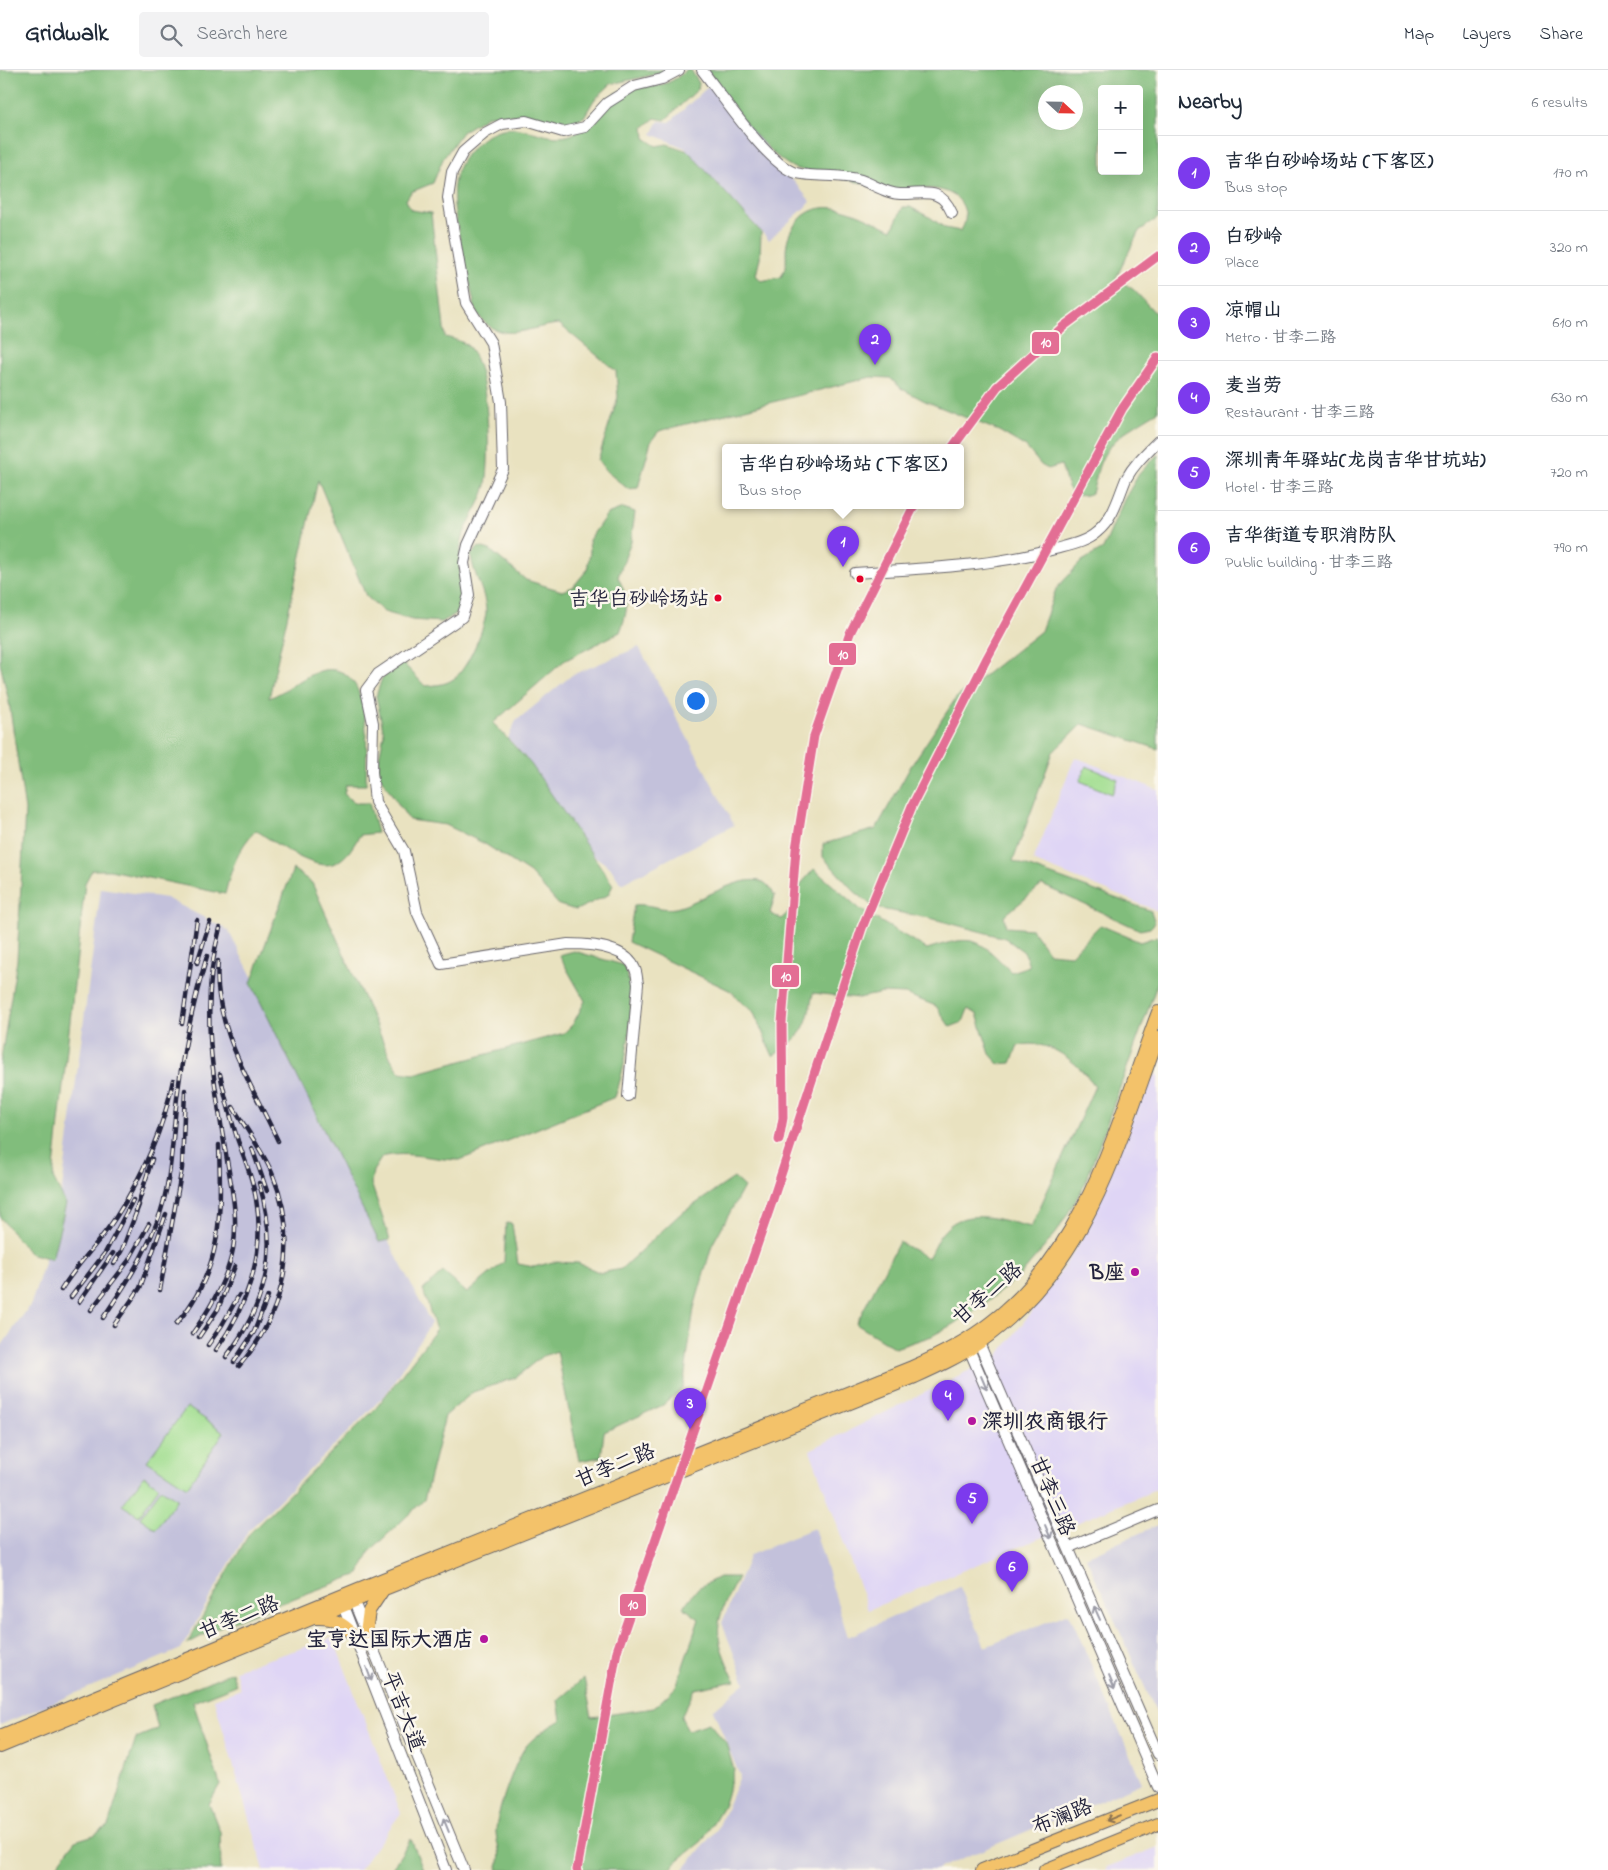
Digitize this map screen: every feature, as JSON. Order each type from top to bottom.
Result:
[{"type":"main road","name":"甘李二路","points":[[0,1746],[313,1618],[347,1601],[383,1590],[915,1377],[972,1343],[1018,1298],[1063,1243],[1094,1184],[1154,1050],[1158,1012]]},
{"type":"main road","name":"甘李二路","points":[[0,1736],[347,1601],[972,1343]]},
{"type":"main road","points":[[313,1618],[324,1617],[336,1620],[360,1634],[369,1611],[383,1590]]},
{"type":"main road","name":"布澜路","points":[[982,1870],[1158,1800]]},
{"type":"main road","name":"布澜路","points":[[1045,1870],[1158,1824]]},
{"type":"street","points":[[628,1096],[638,984],[635,968],[624,956],[589,944],[568,944],[441,964],[418,912],[404,851],[375,802],[372,772],[373,723],[366,690],[378,674],[462,617],[469,595],[464,563],[468,545],[503,469],[501,402],[491,343],[466,303],[448,198],[452,172],[464,152],[486,133],[502,124],[526,121],[563,132],[585,127],[607,103],[634,86],[662,79],[680,70]]},
{"type":"street","points":[[702,70],[743,123],[782,167],[796,173],[846,176],[900,194],[922,191],[940,197],[948,203],[952,212]]},
{"type":"street","points":[[855,573],[988,564],[1020,559],[1080,542],[1097,533],[1108,521],[1127,478],[1141,458],[1158,442]]},
{"type":"street","name":"甘李三路","points":[[972,1343],[1158,1754]]},
{"type":"street","name":"甘李三路","points":[[972,1343],[1158,1787]]},
{"type":"street","points":[[1070,1547],[1158,1510]]},
{"type":"street","name":"平吉大道","points":[[347,1601],[446,1870]]},
{"type":"street","name":"平吉大道","points":[[360,1634],[464,1870]]},
{"type":"shaded area","points":[[712,83],[811,202],[769,240],[685,148],[652,134],[659,121],[670,122]]},
{"type":"shaded area","points":[[639,647],[734,825],[621,884],[610,867],[593,855],[531,764],[508,738],[516,721],[572,675]]},
{"type":"shaded area","points":[[1075,757],[1158,790],[1158,911],[1033,861]]},
{"type":"shaded area","points":[[101,888],[166,898],[228,930],[431,1323],[385,1395],[248,1531],[181,1649],[0,1725],[0,1348],[31,1304],[44,1263],[62,1189]]},
{"type":"shaded area","points":[[1158,1073],[1158,1489],[868,1610],[810,1450],[998,1356],[1056,1279],[1087,1231],[1145,1085]]},
{"type":"shaded area","points":[[1158,1525],[1158,1716],[1086,1557]]},
{"type":"shaded area","points":[[814,1528],[848,1637],[960,1587],[985,1647],[1069,1613],[1142,1783],[935,1870],[683,1870],[718,1828],[740,1776],[713,1710],[745,1683],[722,1623],[750,1555]]},
{"type":"shaded area","points":[[333,1638],[401,1813],[359,1870],[264,1870],[214,1699],[240,1689],[235,1670]]},
{"type":"shaded area","points":[[1158,1847],[1158,1870],[1105,1870],[1107,1867]]},
{"type":"green space","points":[[0,70],[666,70],[662,73],[611,84],[594,100],[584,117],[567,124],[547,123],[512,115],[489,115],[462,132],[443,159],[433,183],[411,192],[406,200],[411,210],[431,213],[445,337],[467,345],[476,358],[481,374],[487,413],[488,471],[484,493],[464,533],[460,549],[461,594],[459,612],[442,622],[412,620],[384,612],[366,596],[318,480],[269,698],[324,670],[340,672],[352,681],[360,695],[364,713],[367,753],[366,785],[346,785],[344,794],[355,803],[369,803],[377,833],[360,835],[343,858],[327,865],[305,860],[256,830],[244,844],[236,859],[225,894],[110,870],[92,870],[85,883],[53,1178],[66,1204],[52,1259],[29,1253],[0,1217],[0,1065],[17,960],[25,810],[9,702],[0,663]]},
{"type":"green space","points":[[686,70],[691,70],[699,83],[698,89],[665,120],[655,118],[644,127],[645,138],[657,146],[667,144],[688,151],[761,232],[760,258],[756,275],[761,281],[781,277],[785,267],[786,248],[790,234],[797,222],[809,212],[821,208],[845,210],[892,230],[903,207],[910,207],[945,228],[960,231],[965,222],[965,212],[957,198],[938,189],[892,189],[794,168],[770,150],[746,124],[707,70],[1158,70],[1158,218],[1139,231],[1116,278],[1134,290],[1158,316],[1158,411],[1123,434],[1109,448],[1099,466],[1092,493],[1078,495],[1073,493],[1067,484],[1061,465],[1048,469],[1041,465],[1026,447],[999,431],[925,401],[902,389],[890,378],[871,377],[659,431],[651,441],[638,488],[628,489],[606,471],[598,460],[618,397],[616,371],[559,324],[524,331],[504,332],[494,329],[485,323],[476,312],[455,216],[454,189],[460,164],[468,152],[494,132],[512,128],[555,137],[573,134],[584,126],[602,102],[616,93],[668,82],[677,78]]},
{"type":"green space","points":[[1158,454],[1158,749],[1082,724],[1053,752],[1013,861],[1151,911],[1155,923],[1150,928],[1140,930],[1042,885],[1004,916],[1006,927],[1032,929],[1049,953],[1071,955],[1100,925],[1140,942],[1158,936],[1158,982],[1085,1184],[1057,1232],[1019,1277],[971,1314],[932,1336],[895,1348],[856,1324],[899,1242],[928,1258],[944,1231],[953,1223],[963,1219],[985,1217],[1031,1227],[1095,1086],[1080,1069],[1062,1054],[1041,1045],[1018,1046],[1011,1063],[999,1064],[990,1054],[977,1014],[968,1009],[963,1022],[950,1027],[936,1006],[905,994],[883,993],[858,998],[813,993],[802,1030],[791,1042],[773,1056],[753,1011],[731,991],[628,942],[634,905],[665,909],[676,908],[732,885],[754,880],[763,882],[770,888],[775,896],[770,913],[781,919],[794,908],[800,885],[814,869],[861,910],[927,949],[966,940],[982,945],[1011,972],[1029,966],[1024,952],[1005,938],[930,918],[875,908],[854,891],[823,857],[823,844],[876,829],[911,766],[956,698],[1041,631],[1056,589],[1082,561],[1103,549],[1124,500],[1139,474]]},
{"type":"green space","points":[[623,508],[635,512],[631,541],[618,577],[626,598],[625,617],[620,632],[564,661],[493,723],[531,764],[613,885],[608,895],[576,910],[559,905],[530,873],[485,844],[446,825],[409,820],[379,775],[379,758],[384,734],[376,696],[382,678],[403,663],[425,686],[446,683],[454,679],[461,671],[476,644],[486,610],[484,596],[471,555],[479,547],[490,550],[526,580],[562,591],[573,587],[587,570],[590,552],[589,540],[607,514]]},
{"type":"green space","points":[[1086,766],[1118,779],[1112,794],[1080,781]]},
{"type":"green space","points":[[293,869],[312,883],[391,1059],[400,1072],[414,1074],[564,1033],[573,1024],[585,1001],[559,955],[574,951],[623,965],[628,979],[630,995],[630,1030],[624,1066],[615,1097],[460,1160],[411,1155],[382,1157],[373,1171],[371,1183],[390,1240],[379,1242],[251,983]]},
{"type":"green space","points":[[734,1178],[744,1187],[712,1245],[694,1308],[683,1388],[663,1405],[604,1432],[601,1457],[579,1461],[557,1351],[541,1357],[515,1378],[473,1392],[445,1416],[424,1500],[370,1551],[359,1574],[225,1624],[187,1644],[249,1534],[376,1408],[436,1330],[423,1290],[443,1272],[467,1293],[504,1262],[506,1223],[512,1224],[518,1264],[534,1267],[553,1262],[578,1263],[601,1273],[621,1269],[679,1215]]},
{"type":"green space","points":[[187,1407],[224,1432],[187,1487],[147,1461]]},
{"type":"green space","points":[[144,1476],[159,1487],[139,1516],[122,1505]]},
{"type":"green space","points":[[161,1489],[177,1499],[156,1529],[140,1518]]},
{"type":"green space","points":[[719,1577],[738,1577],[724,1607],[718,1629],[722,1651],[735,1681],[695,1689],[681,1717],[688,1730],[709,1723],[726,1743],[734,1770],[724,1804],[702,1841],[676,1862],[670,1870],[497,1870],[500,1854],[496,1832],[507,1787],[517,1762],[527,1745],[547,1728],[561,1720],[558,1700],[584,1678],[592,1717],[654,1708],[676,1687],[699,1619],[683,1607],[698,1588]]},
{"type":"green space","points":[[232,1672],[236,1685],[193,1702],[220,1784],[209,1804],[220,1832],[221,1870],[53,1870],[75,1841],[94,1835],[108,1826],[136,1738],[158,1729],[152,1705]]},
{"type":"green space","points":[[411,1839],[423,1870],[391,1870]]},
{"type":"railway","points":[[182,1024],[197,920]]},
{"type":"railway","points":[[197,963],[210,922]]},
{"type":"railway","points":[[192,1334],[205,1315],[227,1272],[235,1237],[234,1202],[210,1041],[210,985],[220,928]]},
{"type":"railway","points":[[103,1318],[140,1260],[162,1207],[169,1177],[185,1044],[207,956]]},
{"type":"railway","points":[[218,961],[218,985],[227,1031],[246,1076],[278,1141]]},
{"type":"railway","points":[[216,1350],[237,1316],[245,1298],[256,1259],[258,1239],[255,1192],[238,1141],[220,1074]]},
{"type":"railway","points":[[61,1290],[126,1202],[158,1134],[173,1080]]},
{"type":"railway","points":[[160,1290],[182,1168],[185,1090]]},
{"type":"railway","points":[[233,1107],[259,1148],[272,1173],[281,1198],[286,1249],[284,1274],[268,1322],[255,1345],[239,1366]]},
{"type":"railway","points":[[176,1324],[192,1303],[203,1283],[211,1261],[219,1217],[219,1145]]},
{"type":"railway","points":[[252,1148],[267,1191]]},
{"type":"railway","points":[[136,1211],[152,1159]]},
{"type":"railway","points":[[226,1357],[252,1316],[266,1274],[268,1230],[259,1183]]},
{"type":"railway","points":[[71,1297],[105,1253],[133,1200]]},
{"type":"railway","points":[[114,1264],[122,1250],[139,1205]]},
{"type":"railway","points":[[114,1325],[140,1288],[166,1214]]},
{"type":"railway","points":[[91,1310],[129,1260],[149,1224]]},
{"type":"railway","points":[[79,1302],[113,1253]]},
{"type":"railway","points":[[199,1337],[218,1309],[235,1266]]},
{"type":"railway","points":[[208,1345],[239,1295]]},
{"type":"railway","points":[[234,1362],[254,1332],[268,1296]]},
{"type":"transit line","name":"10","points":[[955,444],[997,387],[1064,326],[1158,256]]},
{"type":"transit line","name":"10","points":[[577,1870],[617,1651],[771,1205],[862,928],[912,806],[986,660],[1122,409],[1158,357]]},
{"type":"transit line","name":"10","points":[[779,1140],[783,1118],[782,1023],[796,849],[814,736],[850,633],[912,509]]},
{"type":"place","name":"白砂岭","points":[[875,365]]},
{"type":"place","name":"吉华白砂岭场站 (下客区)","points":[[843,567]]},
{"type":"place","name":"吉华白砂岭场站","points":[[718,598]]},
{"type":"place","name":"B座","points":[[1135,1272]]},
{"type":"place","name":"麦当劳","points":[[948,1421]]},
{"type":"place","name":"深圳农商银行","points":[[972,1421]]},
{"type":"place","name":"凉帽山","points":[[690,1429]]},
{"type":"place","name":"深圳青年驿站(龙岗吉华甘坑站)","points":[[972,1524]]},
{"type":"place","name":"吉华街道专职消防队","points":[[1012,1592]]},
{"type":"place","name":"宝亨达国际大酒店","points":[[484,1639]]}]
